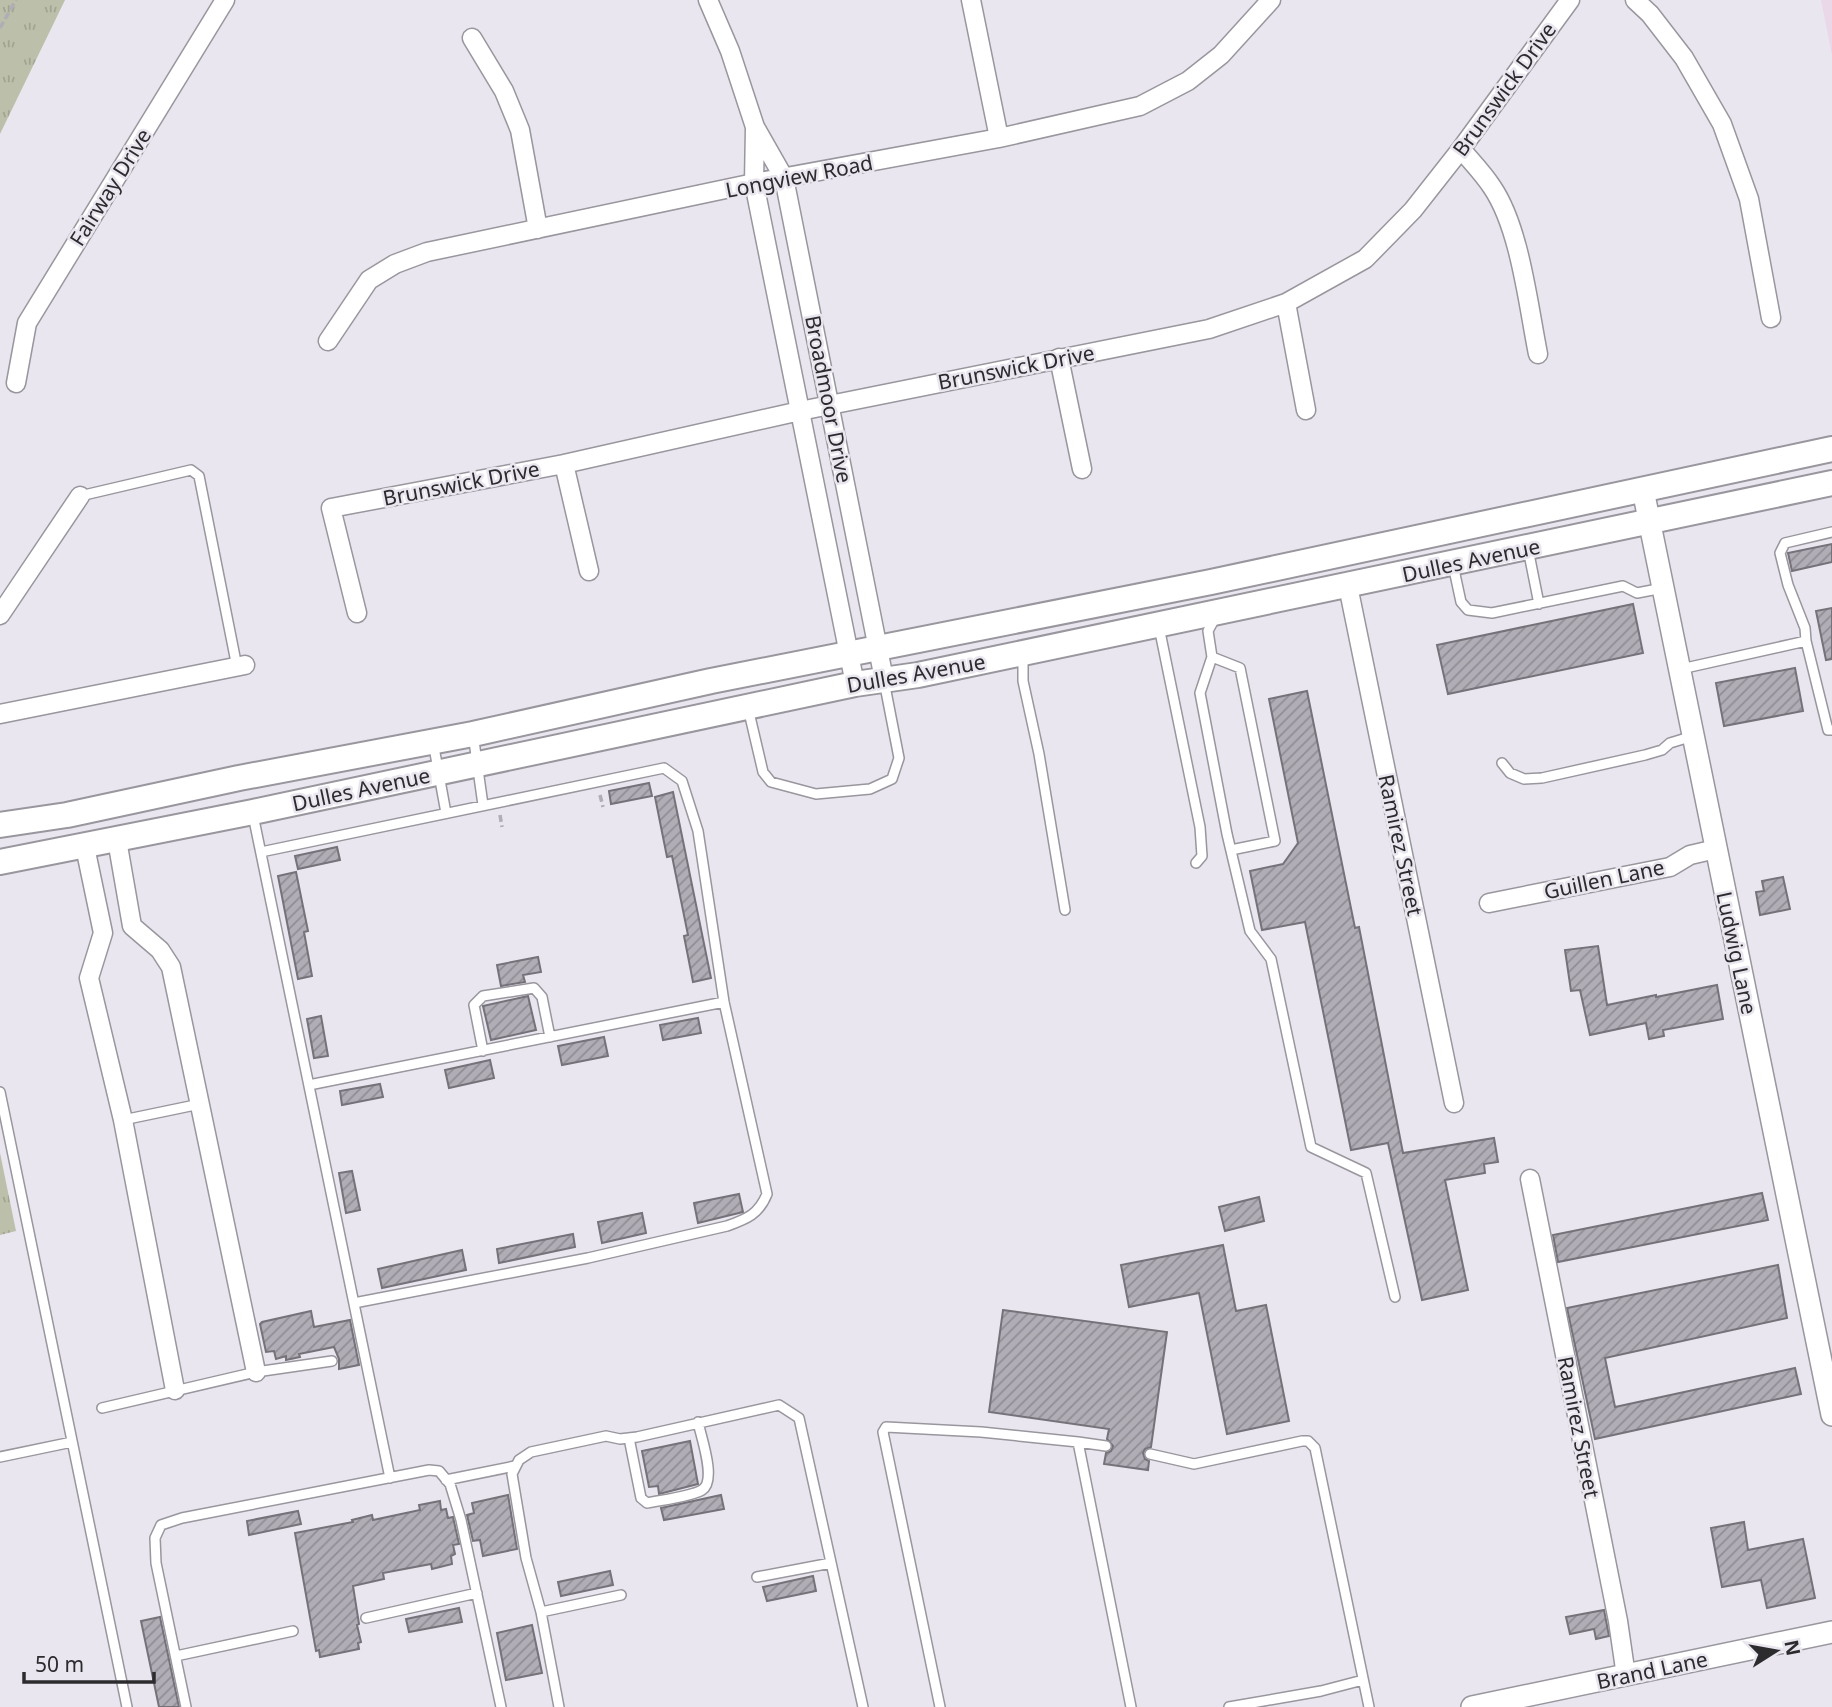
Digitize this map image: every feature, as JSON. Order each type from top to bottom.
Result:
[{"type":"main road","name":"Dulles Avenue","points":[[0,825],[66,815],[239,778],[473,734],[710,681],[1211,582],[1832,449]]},
{"type":"main road","name":"Dulles Avenue","points":[[0,862],[85,847],[855,684],[918,675],[1023,654],[1832,483]]},
{"type":"main road","points":[[1211,582],[1217,613]]},
{"type":"street","name":"Fairway Drive","points":[[16,383],[27,323],[225,0]]},
{"type":"street","name":"Broadmoor Drive","points":[[708,0],[730,51],[755,127],[784,178],[884,679]]},
{"type":"street","points":[[971,0],[999,138]]},
{"type":"street","name":"Longview Road","points":[[328,341],[369,280],[395,264],[427,252],[754,183],[999,138],[1140,106],[1188,81],[1222,55],[1271,0]]},
{"type":"street","name":"Brunswick Drive","points":[[357,613],[331,508],[564,464],[830,404],[1209,329],[1286,303],[1365,259],[1413,209],[1461,149],[1570,0]]},
{"type":"street","points":[[1635,0],[1650,14],[1684,58],[1722,124],[1749,199],[1771,318]]},
{"type":"street","points":[[472,38],[504,91],[520,130],[538,229]]},
{"type":"street","name":"Broadmoor Drive","points":[[755,127],[754,183],[855,684]]},
{"type":"street","points":[[1461,149],[1493,188],[1507,219],[1518,255],[1538,354]]},
{"type":"street","points":[[1286,303],[1306,410]]},
{"type":"street","points":[[1059,358],[1082,469]]},
{"type":"street","points":[[564,464],[589,571]]},
{"type":"street","name":"Ludwig Lane","points":[[1643,490],[1832,1415]]},
{"type":"street","points":[[0,615],[80,496]]},
{"type":"street","name":"Ramirez Street","points":[[1348,586],[1454,1103]]},
{"type":"street","points":[[0,714],[241,666]]},
{"type":"street","points":[[117,840],[132,926],[160,950],[171,967],[256,1372]]},
{"type":"street","points":[[85,847],[103,933],[89,978],[123,1120],[175,1390]]},
{"type":"street","name":"Guillen Lane","points":[[1489,903],[1670,867],[1690,855],[1716,849]]},
{"type":"street","points":[[103,933],[132,926]]},
{"type":"street","name":"Ramirez Street","points":[[1530,1179],[1618,1621],[1626,1676]]},
{"type":"street","name":"Brand Lane","points":[[1472,1707],[1832,1632]]},
{"type":"lane","points":[[80,496],[191,470],[200,476],[241,666]]},
{"type":"lane","points":[[1832,532],[1785,543],[1780,552],[1788,585],[1805,628],[1828,730],[1832,730]]},
{"type":"lane","points":[[1528,547],[1539,604]]},
{"type":"lane","points":[[1452,564],[1461,602],[1468,610],[1492,613],[1623,586],[1637,593],[1663,588]]},
{"type":"lane","points":[[1217,613],[1209,631],[1212,657],[1200,694],[1250,931],[1271,960],[1311,1147],[1366,1173],[1395,1297]]},
{"type":"lane","points":[[1158,625],[1200,827],[1202,856],[1196,863]]},
{"type":"lane","points":[[1679,670],[1806,641]]},
{"type":"lane","points":[[1023,654],[1023,681],[1039,754],[1065,911]]},
{"type":"lane","points":[[1212,657],[1240,668],[1275,841],[1231,850]]},
{"type":"lane","points":[[748,707],[763,772],[771,782],[816,794],[870,789],[892,779],[900,758],[884,679]]},
{"type":"lane","points":[[473,734],[483,805]]},
{"type":"lane","points":[[1502,763],[1510,773],[1524,779],[1542,778],[1662,750],[1670,743],[1693,736]]},
{"type":"lane","points":[[433,741],[446,813]]},
{"type":"lane","points":[[261,852],[664,768],[682,781],[698,831],[724,1002],[767,1194],[762,1207],[749,1218],[727,1226],[588,1258],[354,1303]]},
{"type":"lane","points":[[253,812],[390,1478]]},
{"type":"lane","points":[[483,1051],[474,1005],[483,996],[534,988],[542,997],[550,1037]]},
{"type":"lane","points":[[309,1085],[724,1002]]},
{"type":"lane","points":[[0,1092],[127,1707]]},
{"type":"lane","points":[[123,1120],[200,1104]]},
{"type":"lane","points":[[103,1408],[256,1372],[332,1361]]},
{"type":"lane","points":[[559,1707],[541,1612],[526,1558],[512,1474],[519,1460],[531,1452],[606,1436],[629,1438],[779,1405],[799,1418],[863,1707]]},
{"type":"lane","points":[[629,1438],[642,1498],[647,1503],[701,1491],[708,1484],[709,1474],[698,1422]]},
{"type":"lane","points":[[940,1707],[883,1432],[886,1427],[1107,1446]]},
{"type":"lane","points":[[1150,1454],[1194,1464],[1302,1441],[1312,1444],[1369,1707]]},
{"type":"lane","points":[[0,1457],[72,1442]]},
{"type":"lane","points":[[1078,1442],[1131,1707]]},
{"type":"lane","points":[[446,1480],[515,1466]]},
{"type":"lane","points":[[186,1707],[156,1563],[155,1538],[161,1525],[182,1518],[429,1470],[439,1471],[450,1484],[461,1520],[501,1707]]},
{"type":"lane","points":[[758,1577],[831,1563]]},
{"type":"lane","points":[[366,1618],[477,1593]]},
{"type":"lane","points":[[541,1612],[621,1595]]},
{"type":"lane","points":[[176,1656],[293,1631]]},
{"type":"lane","points":[[1229,1707],[1363,1681]]},
{"type":"path","points":[[0,28],[16,0]]},
{"type":"shaded area","points":[[1821,0],[1832,0],[1832,55]]},
{"type":"green space","points":[[0,0],[65,0],[0,134]]},
{"type":"green space","points":[[0,1153],[16,1231],[0,1235]]},
{"type":"building","points":[[1832,544],[1832,562],[1792,571],[1788,553]]},
{"type":"building","points":[[1633,604],[1643,653],[1448,694],[1437,645]]},
{"type":"building","points":[[1832,608],[1832,659],[1826,660],[1816,611]]},
{"type":"building","points":[[1795,668],[1803,711],[1724,726],[1716,683]]},
{"type":"building","points":[[1307,691],[1355,928],[1359,927],[1403,1153],[1494,1138],[1498,1162],[1484,1164],[1485,1173],[1445,1180],[1468,1290],[1422,1300],[1388,1143],[1351,1150],[1305,922],[1262,930],[1250,871],[1283,864],[1298,843],[1269,699]]},
{"type":"building","points":[[649,783],[652,796],[611,804],[609,791]]},
{"type":"building","points":[[673,792],[711,978],[693,982],[684,936],[688,935],[672,856],[667,857],[655,797]]},
{"type":"building","points":[[337,847],[340,860],[298,869],[295,856]]},
{"type":"building","points":[[296,872],[308,931],[304,932],[312,976],[298,979],[278,876]]},
{"type":"building","points":[[1783,877],[1790,909],[1760,915],[1756,892],[1764,891],[1762,881]]},
{"type":"building","points":[[1598,946],[1607,1005],[1717,985],[1723,1019],[1663,1030],[1664,1036],[1649,1039],[1646,1023],[1590,1035],[1580,990],[1571,991],[1565,950]]},
{"type":"building","points":[[538,957],[541,972],[523,975],[525,982],[501,986],[497,965]]},
{"type":"building","points":[[528,996],[536,1030],[491,1040],[483,1006]]},
{"type":"building","points":[[321,1016],[328,1056],[314,1058],[307,1019]]},
{"type":"building","points":[[698,1018],[701,1033],[663,1040],[660,1025]]},
{"type":"building","points":[[604,1037],[608,1056],[562,1065],[558,1046]]},
{"type":"building","points":[[490,1060],[494,1078],[449,1088],[445,1070]]},
{"type":"building","points":[[380,1084],[383,1097],[342,1105],[340,1091]]},
{"type":"building","points":[[352,1171],[360,1210],[346,1213],[339,1173]]},
{"type":"building","points":[[1762,1193],[1768,1220],[1558,1262],[1553,1235]]},
{"type":"building","points":[[739,1194],[743,1212],[698,1223],[694,1203]]},
{"type":"building","points":[[1259,1197],[1264,1221],[1225,1231],[1219,1207]]},
{"type":"building","points":[[642,1213],[646,1233],[602,1243],[598,1222]]},
{"type":"building","points":[[573,1234],[575,1247],[499,1263],[497,1249]]},
{"type":"building","points":[[1223,1245],[1236,1311],[1266,1305],[1289,1421],[1227,1434],[1199,1293],[1129,1307],[1121,1265]]},
{"type":"building","points":[[462,1250],[466,1270],[382,1288],[378,1269]]},
{"type":"building","points":[[1778,1265],[1787,1318],[1605,1358],[1615,1407],[1795,1368],[1801,1394],[1595,1439],[1567,1308]]},
{"type":"building","points":[[1003,1310],[1167,1332],[1151,1447],[1143,1453],[1149,1461],[1148,1470],[1104,1464],[1106,1453],[1111,1451],[1113,1446],[1107,1439],[1109,1429],[989,1412]]},
{"type":"building","points":[[311,1311],[314,1327],[350,1320],[359,1365],[339,1369],[339,1359],[334,1347],[299,1354],[300,1357],[286,1360],[286,1356],[276,1359],[274,1351],[266,1352],[260,1324],[262,1322]]},
{"type":"building","points":[[690,1441],[698,1484],[659,1494],[658,1486],[649,1487],[642,1451]]},
{"type":"building","points":[[508,1495],[517,1549],[483,1556],[480,1540],[473,1541],[467,1515],[474,1513],[472,1503]]},
{"type":"building","points":[[721,1495],[724,1509],[664,1520],[661,1508]]},
{"type":"building","points":[[440,1501],[441,1510],[446,1509],[448,1518],[453,1517],[459,1544],[453,1545],[455,1554],[451,1556],[452,1564],[432,1569],[431,1564],[383,1573],[384,1579],[353,1586],[361,1642],[358,1643],[359,1649],[320,1657],[319,1650],[316,1651],[295,1533],[353,1522],[352,1520],[372,1515],[373,1520],[420,1510],[419,1505]]},
{"type":"building","points":[[298,1511],[301,1524],[249,1535],[247,1521]]},
{"type":"building","points":[[1744,1522],[1748,1550],[1803,1539],[1815,1598],[1767,1608],[1761,1580],[1722,1587],[1711,1528]]},
{"type":"building","points":[[610,1571],[613,1585],[561,1596],[558,1582]]},
{"type":"building","points":[[813,1576],[816,1591],[767,1601],[763,1587]]},
{"type":"building","points":[[459,1608],[462,1622],[409,1632],[406,1619]]},
{"type":"building","points":[[1604,1610],[1609,1636],[1596,1639],[1594,1629],[1570,1634],[1566,1617]]},
{"type":"building","points":[[160,1617],[179,1707],[159,1707],[141,1621]]},
{"type":"building","points":[[532,1625],[542,1673],[506,1680],[497,1633]]}]
